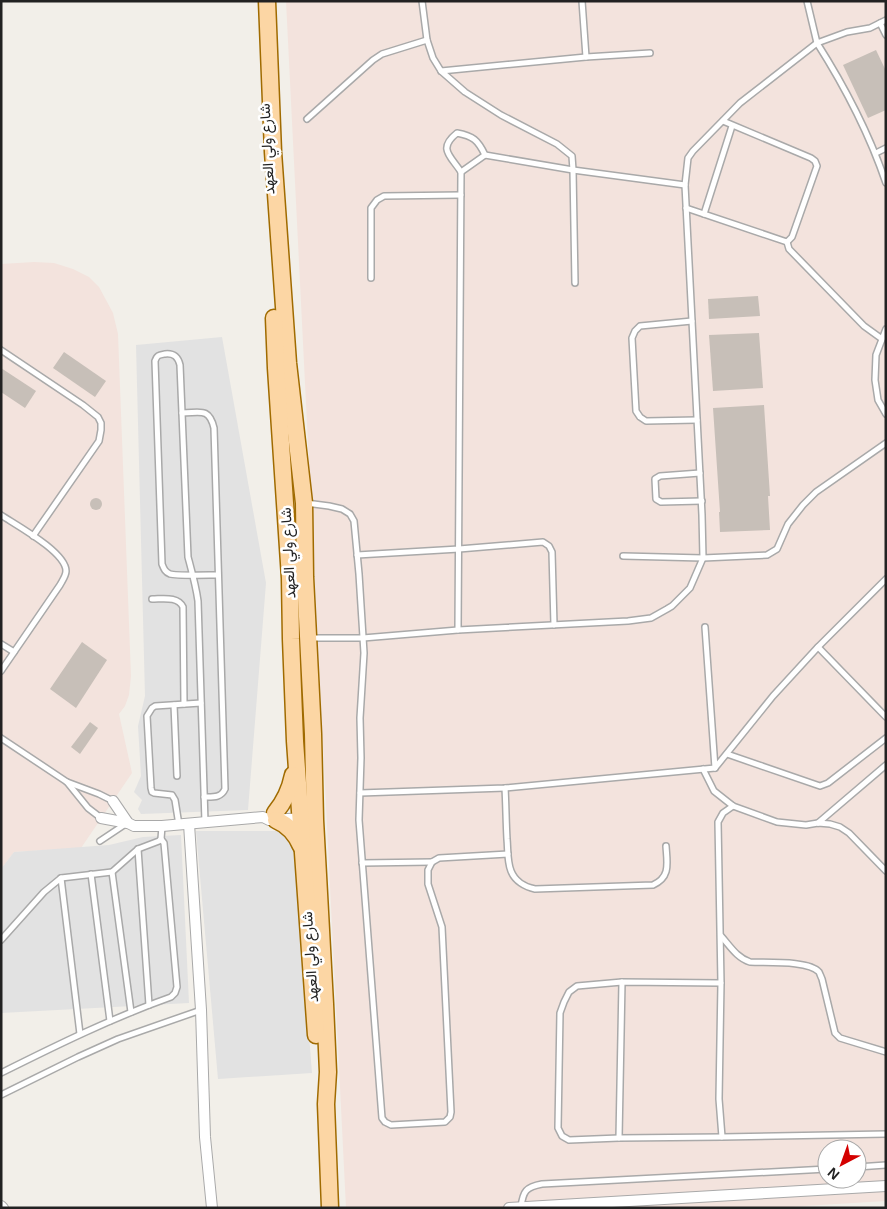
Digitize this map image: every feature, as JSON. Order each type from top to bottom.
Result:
[{"type":"main road","name":"شارع ولي العهد","points":[[260,1],[276,368],[290,578],[296,758],[308,816],[325,1004],[330,1208]]},
{"type":"main road","name":"شارع ولي العهد","points":[[267,1],[273,152],[287,353],[304,503],[313,734],[308,816],[302,848],[318,1071],[326,1104]]},
{"type":"main road","points":[[296,758],[288,793],[285,800],[271,817],[282,822],[292,831],[302,848]]},
{"type":"street","points":[[113,801],[128,822],[134,826],[162,826],[271,817],[308,816]]},
{"type":"street","points":[[101,818],[128,822]]},
{"type":"street","points":[[184,824],[201,1010],[205,1136],[212,1208]]},
{"type":"street","points":[[509,1208],[886,1186]]},
{"type":"lane","points":[[422,1],[427,40],[433,58],[440,70],[472,97],[501,115],[557,144],[572,156],[575,283]]},
{"type":"lane","points":[[582,1],[586,57]]},
{"type":"lane","points":[[807,1],[817,43],[842,84],[876,153],[886,183]]},
{"type":"lane","points":[[291,639],[363,638],[458,630],[628,621],[650,618],[672,606],[690,588],[703,558],[702,502],[685,185],[688,158],[740,103],[817,43],[847,32],[870,28],[883,22],[886,34]]},
{"type":"lane","points":[[307,119],[382,54],[427,40]]},
{"type":"lane","points":[[440,70],[650,53]]},
{"type":"lane","points":[[723,122],[815,161],[817,166],[792,237],[786,242]]},
{"type":"lane","points":[[704,214],[732,126]]},
{"type":"lane","points":[[458,630],[461,172],[449,157],[447,147],[449,139],[458,133],[469,136],[477,141],[485,155]]},
{"type":"lane","points":[[876,153],[886,148]]},
{"type":"lane","points":[[461,172],[485,155],[573,170],[685,185]]},
{"type":"lane","points":[[371,278],[371,208],[377,200],[384,196],[461,194]]},
{"type":"lane","points":[[686,208],[786,242],[789,249],[858,319],[882,339]]},
{"type":"lane","points":[[692,321],[640,326],[635,330],[632,338],[636,410],[640,417],[646,421],[697,420]]},
{"type":"lane","points":[[886,329],[876,356],[875,380],[878,400],[886,414]]},
{"type":"lane","points":[[1,350],[83,405],[101,423],[99,441],[33,536]]},
{"type":"lane","points":[[205,822],[198,601],[196,587],[192,574],[188,557],[179,360],[170,353],[160,354],[155,361],[162,564],[169,574],[192,574],[218,575]]},
{"type":"lane","points":[[182,413],[206,413],[210,416],[214,428],[225,789],[220,796],[204,797]]},
{"type":"lane","points":[[623,556],[703,558],[767,555],[777,549],[788,524],[816,492],[886,443]]},
{"type":"lane","points":[[700,473],[657,477],[655,479],[656,499],[661,502],[702,502]]},
{"type":"lane","points":[[304,503],[329,506],[342,510],[350,514],[354,521],[364,653],[360,718],[361,758],[358,820],[382,1118],[391,1125],[445,1122],[450,1118],[451,1112],[442,927],[428,884],[428,870],[432,862]]},
{"type":"lane","points":[[1,515],[56,552],[64,563],[66,571],[60,586],[1,671]]},
{"type":"lane","points":[[357,555],[543,542],[549,546],[552,552],[554,625]]},
{"type":"lane","points":[[360,793],[505,788],[715,768],[773,696],[818,647],[886,579]]},
{"type":"lane","points":[[152,599],[176,599],[183,606],[184,704]]},
{"type":"lane","points":[[705,627],[715,768]]},
{"type":"lane","points":[[1,644],[14,652]]},
{"type":"lane","points":[[818,647],[886,717]]},
{"type":"lane","points":[[184,824],[172,795],[152,792],[147,716],[152,708],[156,706],[202,703]]},
{"type":"lane","points":[[174,705],[177,776]]},
{"type":"lane","points":[[1,738],[67,782],[113,801]]},
{"type":"lane","points":[[727,754],[820,786],[828,783],[886,738]]},
{"type":"lane","points":[[818,823],[886,765]]},
{"type":"lane","points":[[703,769],[714,791],[732,806],[777,822],[806,825],[818,823],[840,827],[849,833],[886,872]]},
{"type":"lane","points":[[67,782],[88,808],[101,818]]},
{"type":"lane","points":[[505,788],[508,854],[511,871],[517,880],[528,888],[653,886],[664,878],[667,870],[666,846]]},
{"type":"lane","points":[[722,1137],[719,1099],[721,983],[718,822],[732,806]]},
{"type":"lane","points":[[100,840],[128,822]]},
{"type":"lane","points":[[1,1073],[80,1034],[171,997],[175,993],[177,986],[164,843],[161,838],[162,826]]},
{"type":"lane","points":[[1,940],[44,892],[61,878],[112,872],[138,849],[159,841],[161,838]]},
{"type":"lane","points":[[138,849],[149,1005]]},
{"type":"lane","points":[[362,863],[432,862],[440,858],[508,854]]},
{"type":"lane","points":[[112,872],[131,1012]]},
{"type":"lane","points":[[91,874],[110,1021]]},
{"type":"lane","points":[[61,878],[80,1034]]},
{"type":"lane","points":[[720,936],[743,960],[750,962],[800,964],[818,971],[822,979],[834,1032],[840,1038],[886,1052]]},
{"type":"lane","points":[[721,983],[622,982],[577,986],[569,992],[560,1013],[558,1128],[562,1136],[569,1140],[886,1134]]},
{"type":"lane","points":[[619,1138],[622,982]]},
{"type":"lane","points":[[1,1095],[118,1039],[201,1010]]},
{"type":"lane","points":[[867,1167],[886,1166]]},
{"type":"lane","points":[[521,1207],[523,1195],[533,1185],[817,1170]]},
{"type":"shaded area","points":[[286,1],[886,1],[886,1201],[771,1208],[346,1208]]},
{"type":"shaded area","points":[[54,263],[89,277],[99,287],[113,313],[118,334],[131,676],[129,695],[125,706],[119,714],[132,773],[81,848],[14,852],[1,869],[1,264]]},
{"type":"shaded area","points":[[222,337],[266,583],[248,810],[141,814],[138,809],[142,800],[134,792],[141,776],[138,726],[145,696],[136,345]]},
{"type":"shaded area","points":[[196,831],[277,831],[288,837],[294,846],[312,1073],[218,1079]]},
{"type":"shaded area","points":[[181,835],[189,1003],[1,1013],[1,869],[14,852],[109,845],[143,837]]},
{"type":"building","points":[[876,50],[886,71],[886,110],[868,118],[843,65]]},
{"type":"building","points":[[758,296],[760,316],[709,319],[708,299]]},
{"type":"building","points":[[759,333],[763,388],[713,391],[709,335]]},
{"type":"building","points":[[64,352],[106,381],[95,397],[53,368]]},
{"type":"building","points":[[1,368],[36,391],[25,408],[1,392]]},
{"type":"building","points":[[764,405],[770,496],[768,496],[770,530],[720,532],[713,408]]},
{"type":"building","points":[[98,498],[101,499],[101,509],[94,510],[91,509],[90,502],[91,499]]},
{"type":"building","points":[[82,642],[107,660],[76,708],[50,689]]},
{"type":"building","points":[[90,722],[98,728],[80,754],[71,747]]}]
